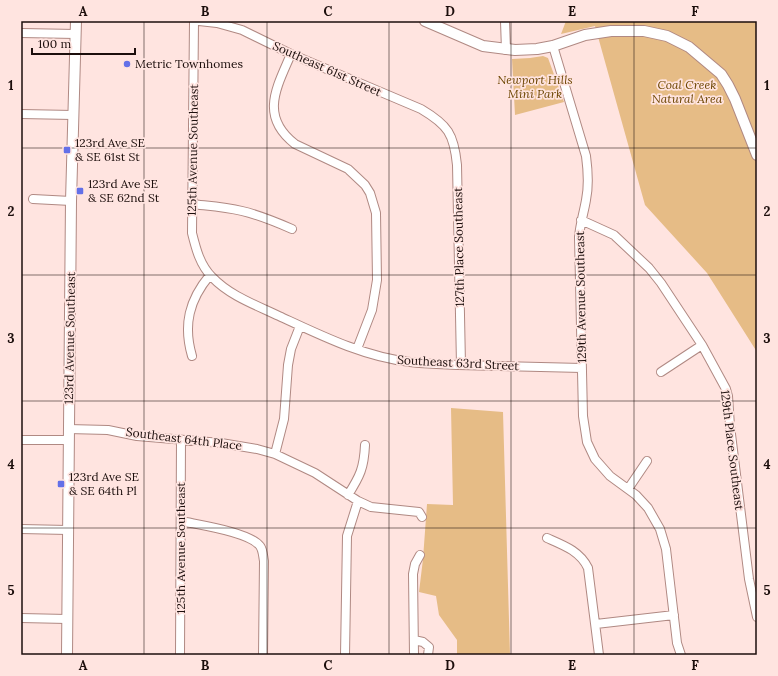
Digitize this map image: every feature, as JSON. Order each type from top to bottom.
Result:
[{"type":"street","name":"123rd Avenue Southeast","points":[[66,655],[71,201],[76,21]]},
{"type":"street","name":"125th Avenue Southeast","points":[[194,21],[192,234],[202,263],[210,275]]},
{"type":"street","name":"Southeast 61st Street","points":[[199,21],[230,26],[290,54],[421,109],[432,115],[449,131]]},
{"type":"street","points":[[425,21],[483,46],[506,50],[523,50],[553,46],[598,32],[624,30],[656,33],[678,41],[689,47],[721,74],[728,85],[757,155]]},
{"type":"street","points":[[505,21],[506,50]]},
{"type":"street","points":[[21,33],[76,34]]},
{"type":"street","name":"129th Avenue Southeast","points":[[553,46],[588,167],[586,200],[579,237],[584,429],[591,452],[599,464],[610,476],[628,489],[648,508],[660,529],[666,549],[677,643],[681,655]]},
{"type":"street","points":[[290,54],[277,86],[273,101],[273,109],[278,123],[290,140],[295,144],[348,169],[365,185],[370,194],[376,213],[377,280],[372,310],[357,349]]},
{"type":"street","points":[[21,114],[73,115]]},
{"type":"street","name":"127th Place Southeast","points":[[449,131],[455,149],[457,165],[461,365]]},
{"type":"street","points":[[33,199],[71,201]]},
{"type":"street","points":[[192,204],[241,211],[266,218],[292,228]]},
{"type":"street","name":"129th Place Southeast","points":[[581,220],[614,235],[649,268],[661,282],[702,345],[721,378],[728,396],[730,426],[750,591],[757,617]]},
{"type":"street","points":[[192,356],[187,334],[188,318],[198,292],[210,275]]},
{"type":"street","name":"Southeast 63rd Street","points":[[210,275],[223,288],[242,299],[300,326],[357,349],[390,359],[410,362],[461,365],[582,368]]},
{"type":"street","points":[[275,454],[284,419],[288,365],[291,349],[300,326]]},
{"type":"street","points":[[661,372],[702,345]]},
{"type":"street","name":"Southeast 64th Place","points":[[68,429],[108,430],[137,436],[236,444],[275,454],[315,473],[348,495],[371,507],[419,512],[422,517]]},
{"type":"street","points":[[21,440],[68,440]]},
{"type":"street","name":"125th Avenue Southeast","points":[[180,655],[181,440]]},
{"type":"street","points":[[348,495],[357,481],[363,467],[365,445]]},
{"type":"street","points":[[628,489],[647,461]]},
{"type":"street","points":[[345,655],[347,536],[358,501]]},
{"type":"street","points":[[181,521],[239,534],[248,537],[259,545],[264,561],[263,655]]},
{"type":"street","points":[[21,529],[68,530]]},
{"type":"street","points":[[547,538],[569,548],[582,558],[588,568],[599,655]]},
{"type":"street","points":[[414,655],[413,574],[415,564],[420,555]]},
{"type":"street","points":[[596,624],[674,615]]},
{"type":"street","points":[[21,618],[67,619]]},
{"type":"street","points":[[414,640],[423,642],[429,647],[428,655]]},
{"type":"green space","name":"Coal Creek Natural Area","points":[[566,21],[757,21],[757,352],[707,273],[645,205],[595,26],[561,34]]},
{"type":"green space","name":"Newport Hills Mini Park","points":[[543,56],[548,58],[564,102],[515,115],[512,59]]},
{"type":"green space","points":[[451,408],[503,412],[510,655],[457,655],[457,640],[439,615],[436,596],[419,592],[427,504],[453,505]]},
{"type":"place","name":"Metric Townhomes","points":[[127,64]]},
{"type":"place","name":"123rd Ave SE & SE 61st St","points":[[67,150]]},
{"type":"place","name":"123rd Ave SE & SE 62nd St","points":[[80,191]]},
{"type":"place","name":"123rd Ave SE & SE 64th Pl","points":[[61,484]]}]
